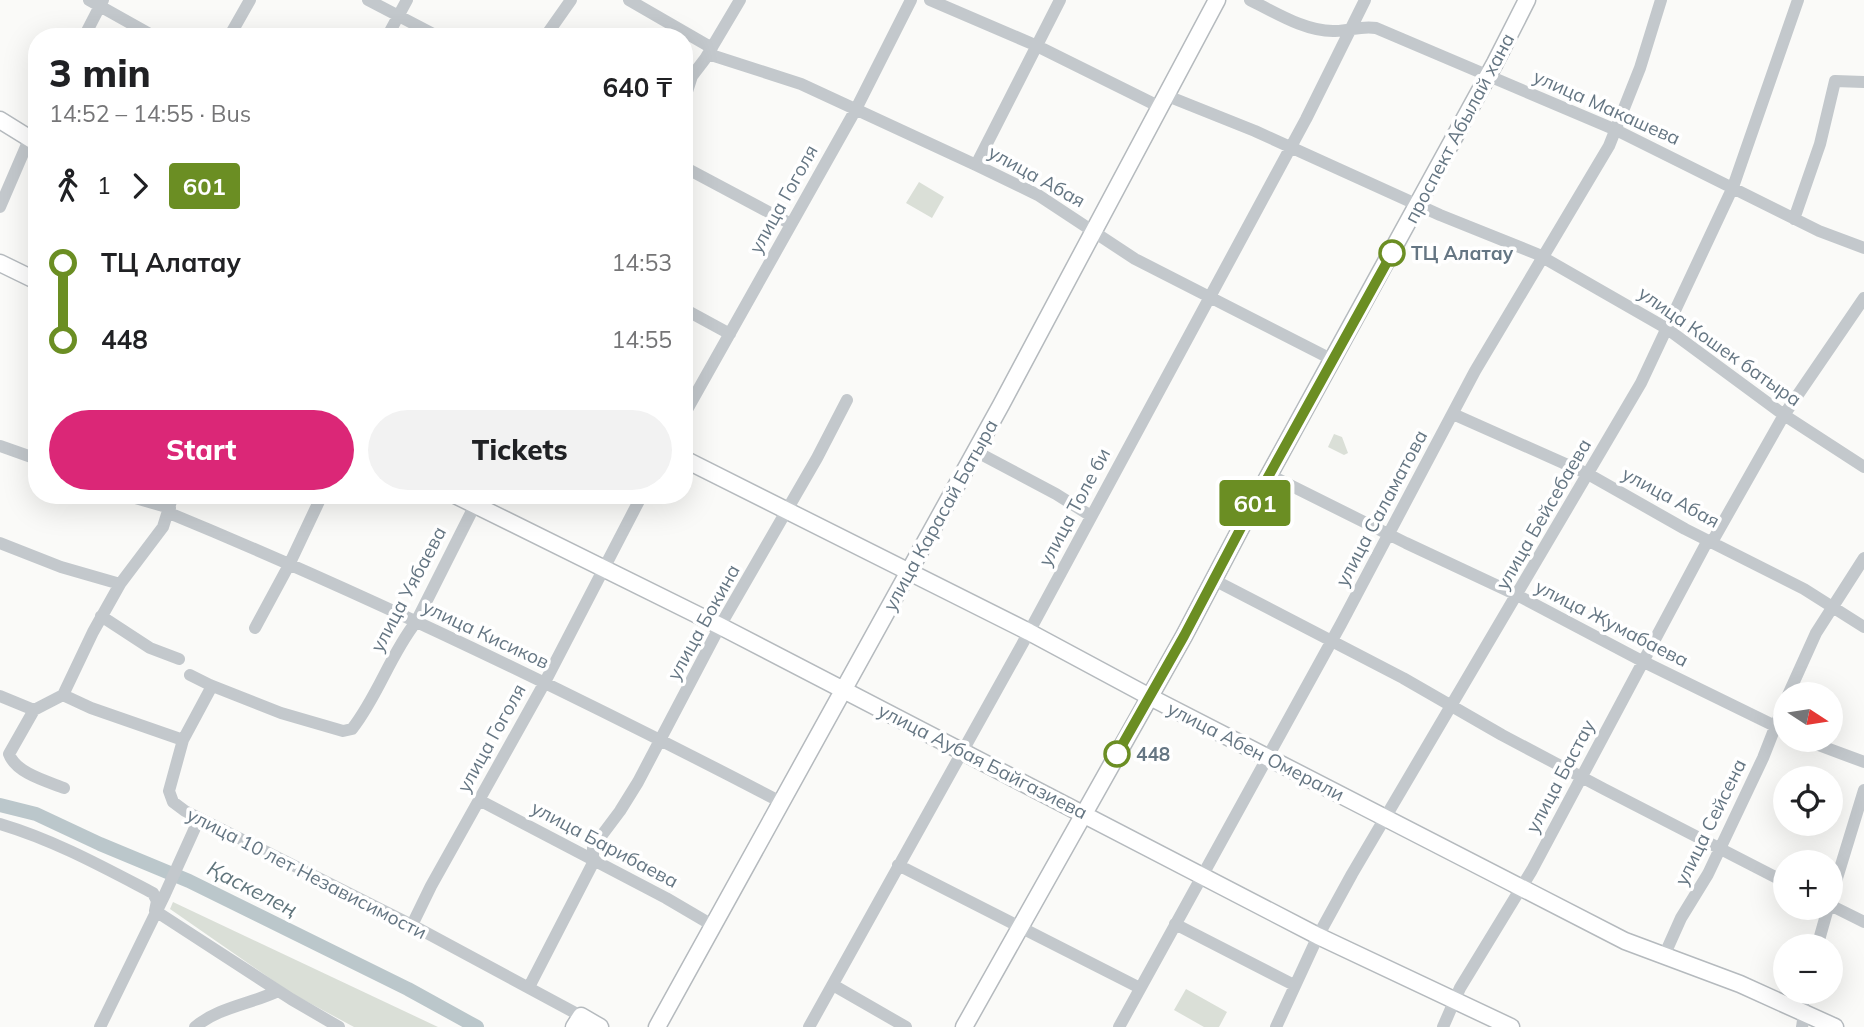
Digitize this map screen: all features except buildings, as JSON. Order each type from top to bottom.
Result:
[{"type":"main road","name":"улица Карасай Батыра","points":[[657,1027],[975,451],[1217,0]]},
{"type":"main road","name":"проспект Абылай хана","points":[[964,1027],[1150,697],[1495,64],[1527,0]]},
{"type":"main road","points":[[0,120],[28,138]]},
{"type":"main road","points":[[0,262],[28,276]]},
{"type":"main road","name":"улица Абен Омерали","points":[[693,463],[909,570],[1625,941],[1740,984],[1804,1021],[1835,1027]]},
{"type":"main road","name":"улица Аубая Байгазиева","points":[[485,504],[604,568],[964,751],[1318,936],[1511,1027]]},
{"type":"main road","name":"улица 10 лет Независимости","points":[[577,1022],[600,1027]]},
{"type":"street","points":[[234,28],[250,0]]},
{"type":"street","points":[[368,0],[421,28]]},
{"type":"street","points":[[392,28],[407,0]]},
{"type":"street","points":[[551,28],[571,0]]},
{"type":"street","name":"улица Абая","points":[[629,0],[673,28]]},
{"type":"street","points":[[693,75],[740,0]]},
{"type":"street","name":"улица Гоголя","points":[[693,399],[856,108],[911,0]]},
{"type":"street","name":"улица Кошек батыра","points":[[930,0],[1162,101],[1290,147],[1542,257],[1666,328],[1784,415],[1864,467]]},
{"type":"street","points":[[976,164],[1060,0]]},
{"type":"street","name":"улица Макашева","points":[[1250,0],[1287,19],[1330,32],[1364,26],[1376,28],[1616,130],[1794,219],[1864,248]]},
{"type":"street","name":"улица Толе би","points":[[809,1027],[1029,632],[1290,147],[1365,0]]},
{"type":"street","name":"улица Саламатова","points":[[1119,1027],[1331,642],[1497,331],[1590,181],[1616,130],[1640,68],[1661,0]]},
{"type":"street","name":"улица Бейсебаева","points":[[1276,1027],[1318,936],[1641,383],[1733,187],[1798,0]]},
{"type":"street","points":[[88,28],[98,2],[140,28]]},
{"type":"street","name":"улица Абая","points":[[693,40],[710,51],[792,80],[976,164],[1038,195],[1095,230],[1099,236],[1123,251],[1333,360]]},
{"type":"street","points":[[1794,219],[1820,144],[1835,81],[1838,79],[1864,82]]},
{"type":"street","points":[[0,207],[28,151]]},
{"type":"street","points":[[693,172],[791,224]]},
{"type":"street","name":"улица Бастау","points":[[1443,1027],[1454,1001],[1521,887],[1642,661],[1710,541],[1784,415],[1864,298]]},
{"type":"street","points":[[693,314],[730,334]]},
{"type":"street","name":"улица Бокина","points":[[529,987],[593,861],[593,847],[626,801],[720,626],[788,510],[847,400]]},
{"type":"street","name":"улица Абая","points":[[1453,414],[1588,474],[1804,589],[1864,627]]},
{"type":"street","points":[[0,446],[28,456]]},
{"type":"street","points":[[975,451],[1091,516]]},
{"type":"street","name":"улица Жумабаева","points":[[1270,475],[1517,595],[1642,661],[1773,725]]},
{"type":"street","points":[[255,628],[318,504]]},
{"type":"street","name":"улица Уябаева","points":[[212,686],[281,713],[343,731],[352,729],[362,716],[403,638],[416,622],[476,504]]},
{"type":"street","name":"улица Гоголя","points":[[412,925],[545,682],[637,504]]},
{"type":"street","points":[[64,788],[16,765],[9,754],[34,710],[63,695],[101,616],[120,584],[163,527],[171,506]]},
{"type":"street","name":"улица Кисиков","points":[[171,506],[289,565],[370,599],[545,682],[781,803]]},
{"type":"street","points":[[0,543],[61,567],[120,584]]},
{"type":"street","points":[[1794,682],[1816,633],[1864,558]]},
{"type":"street","points":[[1214,580],[1452,705],[1502,735],[1773,876]]},
{"type":"street","points":[[101,616],[150,648],[179,659]]},
{"type":"street","points":[[63,695],[91,708],[183,740],[212,686],[190,675]]},
{"type":"street","points":[[0,696],[34,710]]},
{"type":"street","name":"улица 10 лет Независимости","points":[[183,740],[172,778],[170,797],[173,802],[199,819],[412,925],[529,987],[577,1022]]},
{"type":"street","name":"улица Сейсена","points":[[1664,956],[1681,918],[1703,882],[1773,745]]},
{"type":"street","points":[[1837,752],[1864,762]]},
{"type":"street","points":[[1843,861],[1864,790]]},
{"type":"street","name":"улица Барибаева","points":[[479,800],[712,925]]},
{"type":"street","points":[[100,1027],[199,819]]},
{"type":"street","points":[[0,824],[32,833],[71,850],[153,893],[156,901],[155,915]]},
{"type":"street","points":[[898,865],[1139,988]]},
{"type":"street","points":[[1843,912],[1864,922]]},
{"type":"street","points":[[155,915],[339,1027]]},
{"type":"street","points":[[1175,924],[1294,985]]},
{"type":"street","points":[[833,985],[906,1027]]},
{"type":"street","points":[[199,1026],[221,1010],[260,1000],[278,991]]},
{"type":"shaded area","points":[[919,182],[944,197],[932,218],[906,203]]},
{"type":"shaded area","points":[[1334,434],[1342,437],[1348,453],[1344,455],[1328,447]]},
{"type":"shaded area","points":[[173,902],[438,1027],[354,1027],[291,993],[170,909]]},
{"type":"shaded area","points":[[1186,989],[1227,1012],[1219,1027],[1204,1027],[1174,1010]]},
{"type":"waterway","name":"Қаскелең","points":[[0,805],[36,814],[189,881],[408,989],[477,1027]]},
{"type":"bus line","name":"601","points":[[1117,754],[1392,253]]},
{"type":"place","name":"ТЦ Алатау","points":[[1392,253]]},
{"type":"place","name":"448","points":[[1117,754]]}]
